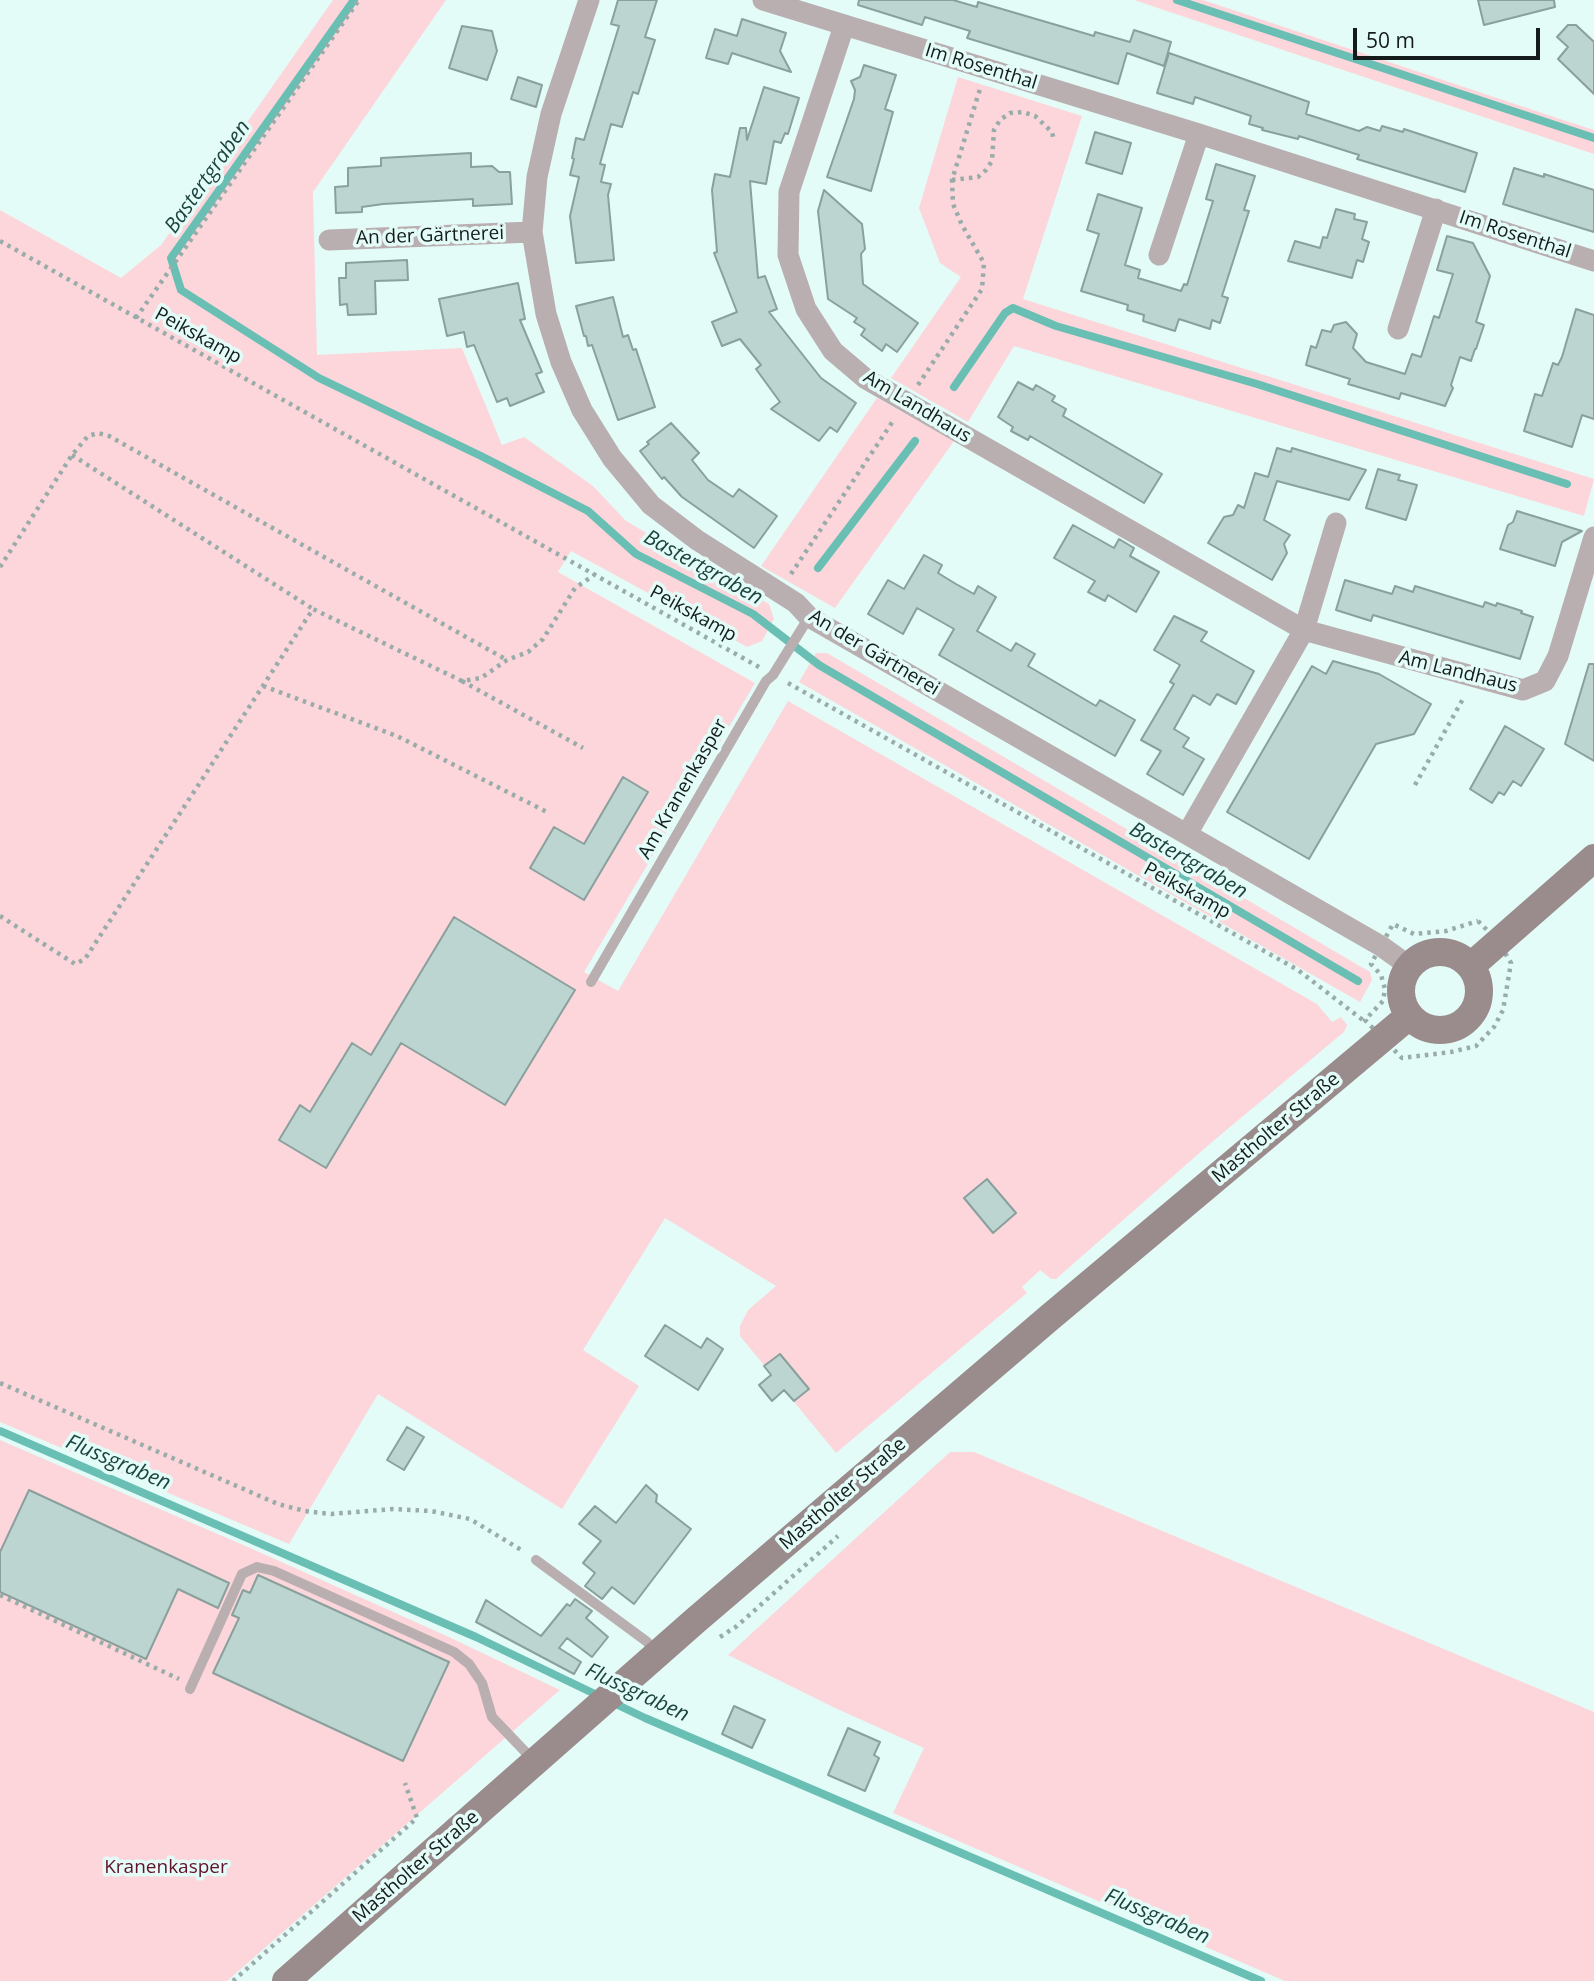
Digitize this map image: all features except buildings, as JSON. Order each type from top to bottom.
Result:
[{"type":"street","name":"An der Gärtnerei","points":[[589,0],[551,114],[537,177],[532,232],[546,314],[561,362],[582,410],[612,458],[651,505],[697,540],[796,603],[804,625],[1187,834],[1381,946],[1409,966]]},
{"type":"street","name":"Im Rosenthal","points":[[763,0],[1199,134],[1594,261]]},
{"type":"street","name":"Am Landhaus","points":[[844,26],[789,192],[788,255],[806,309],[833,351],[866,379],[1304,629],[1523,690],[1545,681],[1558,656],[1594,537]]},
{"type":"street","points":[[1159,255],[1199,134]]},
{"type":"street","name":"Im Rosenthal","points":[[1398,329],[1436,209]]},
{"type":"street","name":"An der Gärtnerei","points":[[329,240],[532,232]]},
{"type":"street","points":[[1187,834],[1304,629],[1336,523]]},
{"type":"street","points":[[1471,966],[1594,858]]},
{"type":"street","points":[[1440,951],[1462,958],[1471,966],[1480,989],[1473,1013],[1465,1022],[1442,1031],[1418,1024],[1409,1016],[1402,1004],[1402,977],[1418,958],[1440,951]]},
{"type":"street","name":"Mastholter Straße","points":[[286,1981],[658,1653],[1049,1318],[1375,1029],[1409,1016]]},
{"type":"lane","name":"Am Kranenkasper","points":[[591,982],[766,681],[773,675],[804,625]]},
{"type":"lane","points":[[536,1559],[646,1641],[658,1653]]},
{"type":"lane","points":[[190,1689],[242,1574],[257,1567],[274,1570],[454,1652],[469,1664],[482,1684],[492,1717],[535,1762]]},
{"type":"path","points":[[136,318],[359,0]]},
{"type":"path","points":[[779,593],[982,289],[984,263],[953,204],[952,180],[981,85],[989,69]]},
{"type":"path","points":[[952,180],[978,177],[986,170],[992,161],[994,130],[1000,120],[1010,113],[1023,112],[1035,116],[1052,132],[1054,141]]},
{"type":"path","name":"Peikskamp","points":[[0,241],[1298,970],[1375,1029],[1402,1058],[1476,1046],[1494,1027],[1503,1010],[1511,963],[1498,942]]},
{"type":"path","points":[[0,567],[72,455],[88,436],[98,433],[109,436],[507,660]]},
{"type":"path","points":[[72,455],[313,609],[463,681],[583,748]]},
{"type":"path","points":[[463,681],[481,678],[507,660],[528,652],[543,639],[575,588],[594,575]]},
{"type":"path","points":[[0,916],[75,964],[85,960],[313,609]]},
{"type":"path","points":[[1415,785],[1475,678]]},
{"type":"path","points":[[263,686],[397,736],[547,813]]},
{"type":"path","points":[[1375,1029],[1385,989],[1381,975],[1371,964],[1392,924],[1414,934],[1446,930],[1478,921],[1498,942]]},
{"type":"path","points":[[0,1383],[278,1504],[331,1514],[393,1509],[431,1511],[470,1519],[536,1559]]},
{"type":"path","points":[[0,1595],[160,1668],[177,1677],[190,1689]]},
{"type":"path","points":[[233,1981],[417,1818],[405,1783]]},
{"type":"green space","points":[[333,0],[446,0],[313,192],[317,355],[462,348],[502,445],[524,437],[593,486],[626,521],[769,604],[774,619],[762,641],[747,647],[571,551],[558,572],[755,683],[584,972],[618,991],[788,701],[1317,1004],[1332,1022],[1341,1017],[1347,1025],[1344,1032],[1212,1142],[1056,1279],[1051,1279],[1040,1270],[1022,1287],[1027,1293],[836,1453],[740,1336],[740,1326],[748,1310],[776,1286],[665,1218],[583,1350],[639,1386],[562,1509],[378,1394],[289,1544],[0,1422],[0,210],[121,278],[161,245]]},
{"type":"green space","points":[[1134,0],[1203,0],[1594,130],[1594,154]]},
{"type":"green space","points":[[958,77],[1082,116],[1023,299],[1594,479],[1584,516],[1014,346],[968,422],[891,378],[961,277],[940,263],[919,208]]},
{"type":"green space","points":[[877,398],[954,441],[835,608],[761,566]]},
{"type":"green space","points":[[816,653],[827,653],[1370,972],[1372,980],[1360,1002],[799,682]]},
{"type":"green space","name":"Kranenkasper","points":[[0,1440],[257,1551],[560,1690],[227,1981],[0,1981]]},
{"type":"green space","points":[[950,1452],[974,1452],[1594,1712],[1594,1981],[1285,1981],[893,1813],[924,1748],[728,1655]]},
{"type":"waterway","name":"Bastertgraben","points":[[354,0],[171,258],[181,290],[319,378],[588,511],[636,554],[753,614],[819,665],[1358,981]]},
{"type":"waterway","points":[[1177,0],[1594,138]]},
{"type":"waterway","points":[[954,387],[1005,313],[1013,308],[1056,326],[1257,384],[1567,484]]},
{"type":"waterway","points":[[818,568],[915,441]]},
{"type":"waterway","name":"Flussgraben","points":[[0,1431],[476,1637],[645,1718],[1261,1981]]}]
